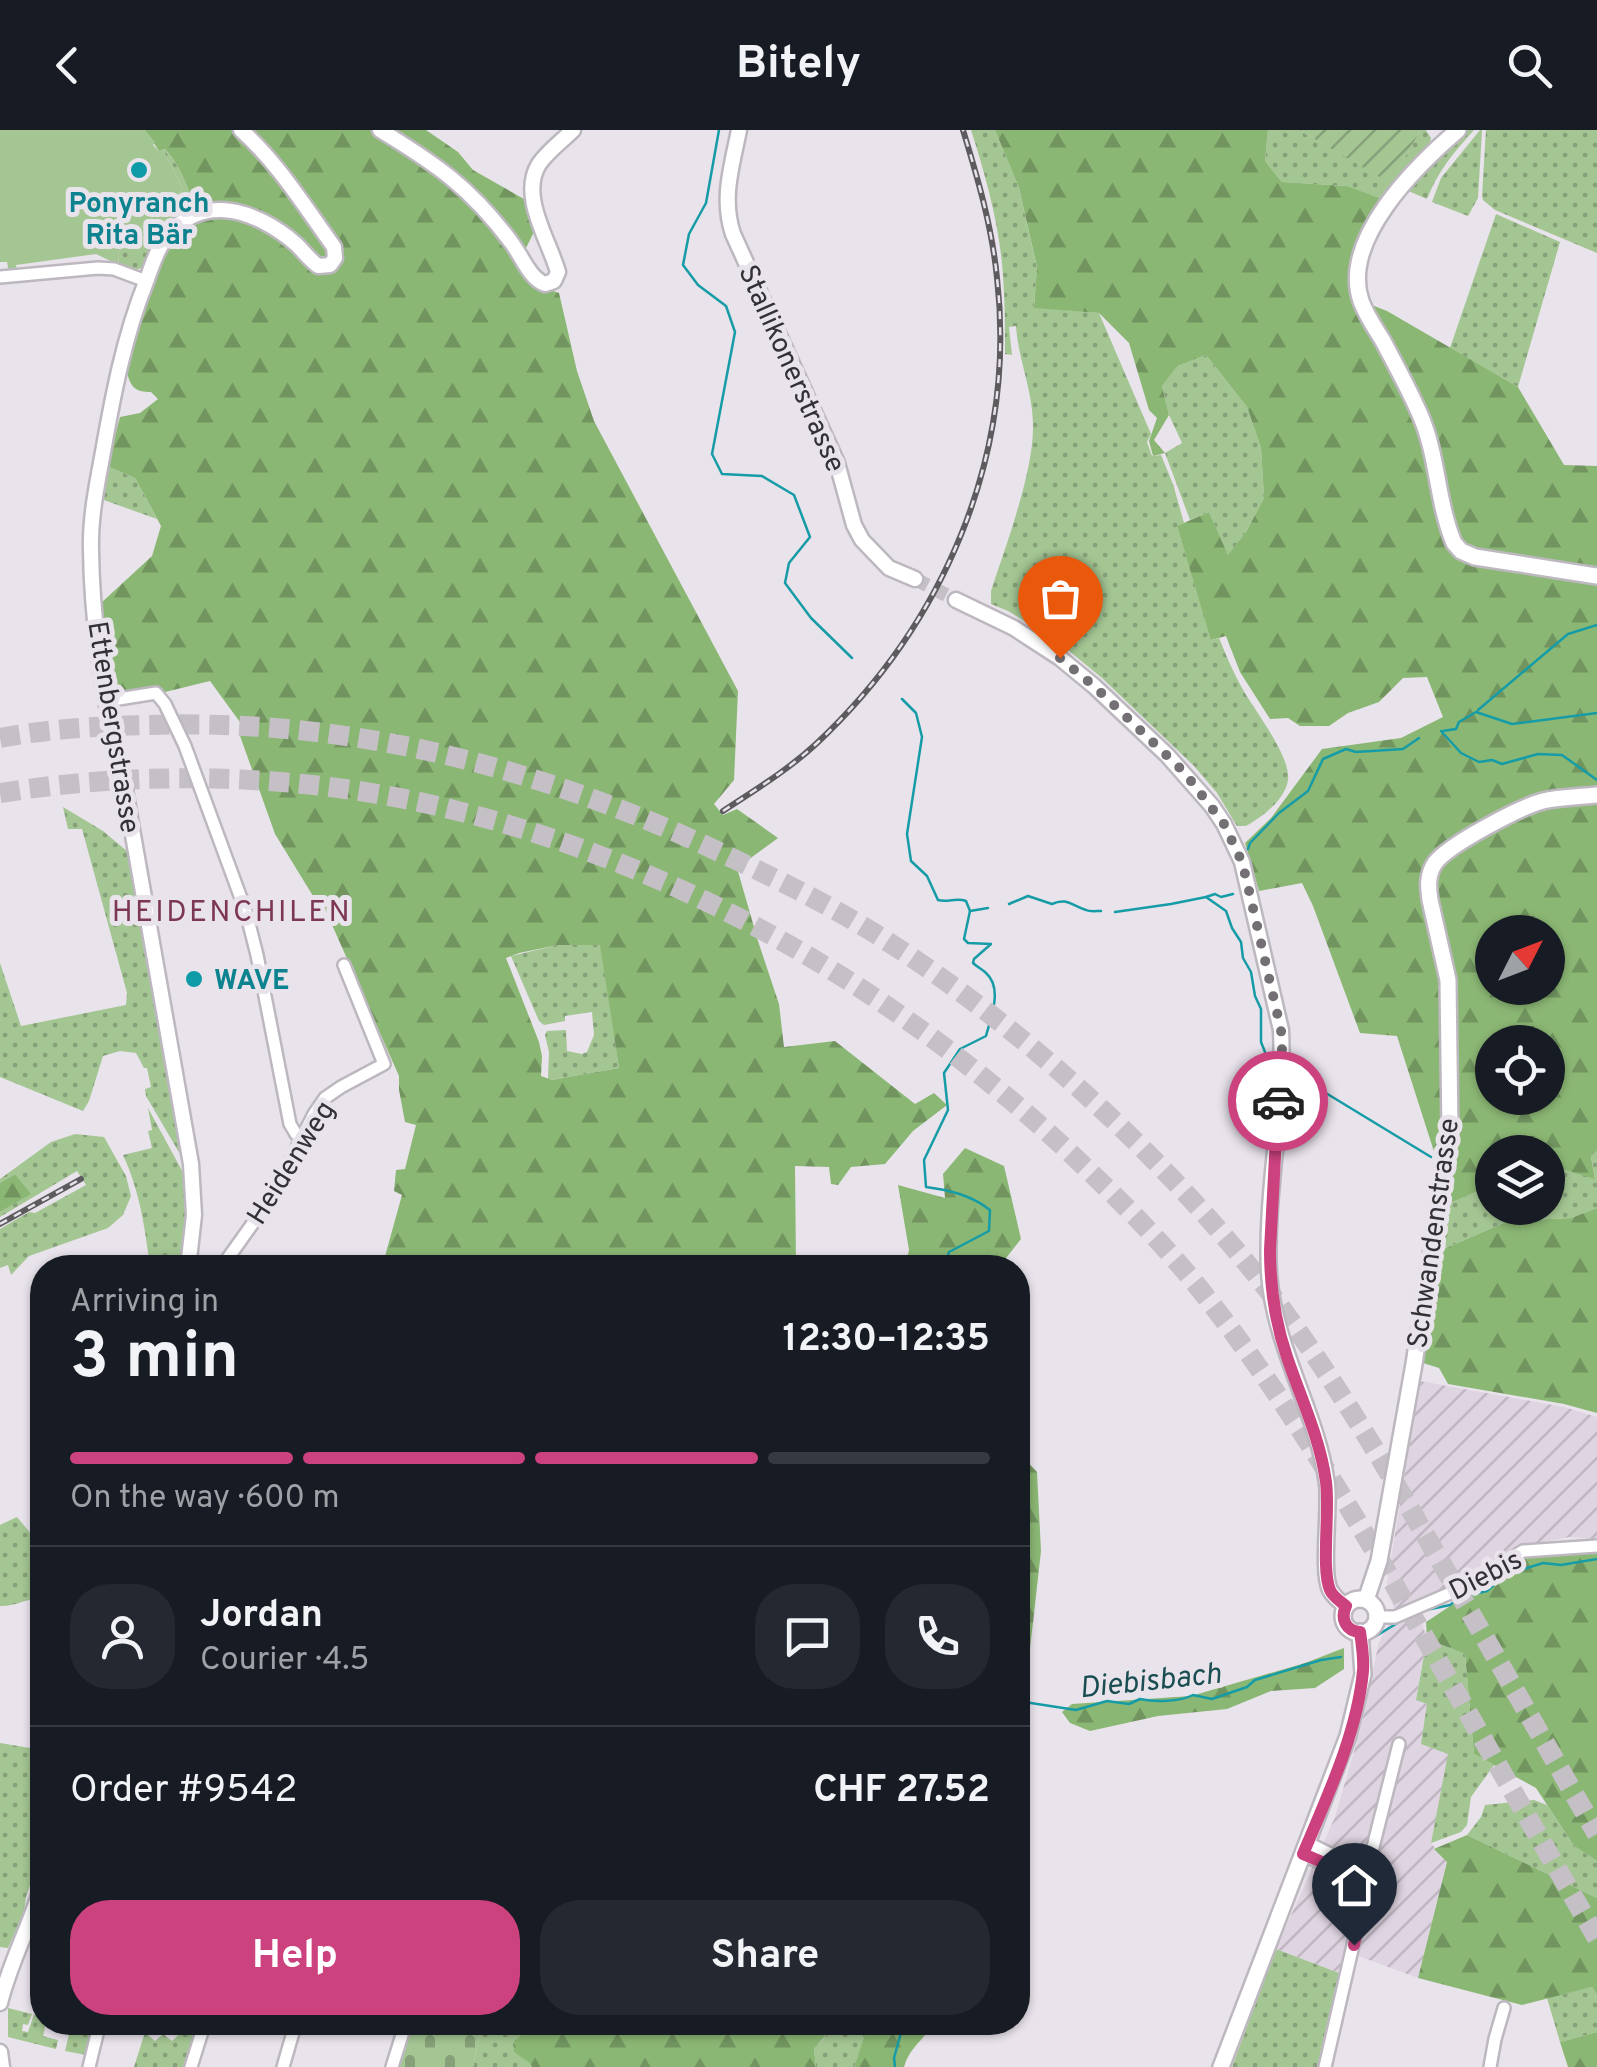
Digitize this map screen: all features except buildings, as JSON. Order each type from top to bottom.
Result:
[{"type":"main road","points":[[1458,130],[1402,184],[1363,245],[1356,275],[1362,305],[1422,417],[1454,543],[1475,557],[1597,576]]},
{"type":"main road","name":"Schwandenstrasse","points":[[1366,1600],[1378,1561],[1414,1364],[1450,1132],[1448,980],[1430,900],[1430,876],[1435,863],[1446,852],[1523,808],[1551,799],[1597,795]]},
{"type":"main road","points":[[1356,1599],[1366,1600],[1373,1605],[1373,1626],[1360,1632],[1352,1630],[1343,1615],[1346,1606],[1356,1599]]},
{"type":"main road","points":[[1220,2067],[1352,1724],[1363,1674],[1360,1632]]},
{"type":"street","name":"Ettenbergstrasse","points":[[189,1255],[194,1215],[187,1136],[124,784],[109,725],[92,574],[91,530],[114,394],[134,315],[161,245],[170,233],[202,212],[227,210],[248,215],[285,235],[316,265],[325,266],[334,260],[334,247],[269,159],[241,130]]},
{"type":"street","points":[[380,130],[462,186],[510,240],[534,279],[547,284],[556,279],[558,272],[532,198],[533,180],[542,160],[573,130]]},
{"type":"street","name":"Stallikonerstrasse","points":[[739,130],[726,200],[733,234],[840,469],[854,525],[862,540],[889,568],[915,579]]},
{"type":"street","points":[[0,278],[98,268],[114,269],[146,281]]},
{"type":"street","points":[[956,600],[1014,628],[1094,686],[1176,763],[1212,806],[1242,862],[1281,1030],[1270,1274],[1279,1333],[1323,1461],[1328,1500],[1328,1585],[1346,1606]]},
{"type":"street","points":[[106,701],[156,693],[166,704],[185,746],[246,912],[290,1124],[302,1138]]},
{"type":"street","name":"Heidenweg","points":[[230,1255],[273,1195],[325,1098],[384,1064],[344,965]]},
{"type":"street","name":"Diebis","points":[[1376,1617],[1395,1617],[1469,1585],[1524,1550],[1597,1546]]},
{"type":"street","points":[[1355,1876],[1370,1862],[1398,1744]]},
{"type":"street","points":[[1306,1849],[1348,1863],[1361,1892],[1362,1906],[1325,2067]]},
{"type":"street","points":[[1306,1849],[1355,1876]]},
{"type":"street","points":[[0,2003],[6,1955],[30,1919]]},
{"type":"street","points":[[1490,2067],[1504,2008]]},
{"type":"street","points":[[89,2067],[97,2035]]},
{"type":"street","points":[[191,2067],[201,2035]]},
{"type":"street","points":[[284,2067],[293,2035]]},
{"type":"street","points":[[392,2067],[402,2035]]},
{"type":"street","points":[[0,2052],[2,2067]]},
{"type":"shaded area","points":[[1420,1381],[1564,1407],[1597,1417],[1597,1539],[1569,1537],[1521,1547],[1419,1613],[1427,1639],[1416,1699],[1427,1704],[1449,1754],[1431,1843],[1447,1862],[1418,1978],[1345,1951],[1339,1973],[1276,1949],[1335,1817],[1360,1731],[1379,1642],[1395,1611],[1386,1589]]},
{"type":"green space","points":[[0,130],[145,130],[155,142],[153,145],[163,150],[183,189],[124,244],[118,253],[119,265],[96,254],[16,265],[17,272],[9,273],[7,262],[0,262]]},
{"type":"green space","points":[[145,130],[426,130],[458,152],[473,170],[524,199],[534,232],[521,258],[545,288],[559,293],[577,371],[594,421],[738,691],[734,780],[714,804],[723,815],[737,809],[778,838],[737,868],[779,1004],[784,1047],[835,1041],[915,1104],[934,1093],[947,1105],[913,1131],[885,1164],[851,1167],[838,1185],[831,1184],[829,1167],[795,1166],[796,1255],[385,1255],[402,1195],[394,1191],[396,1170],[405,1169],[416,1125],[405,1122],[399,1076],[325,909],[321,909],[275,834],[239,733],[245,729],[210,681],[165,692],[151,688],[120,692],[119,685],[112,682],[101,603],[152,556],[161,526],[135,478],[107,466],[120,417],[140,413],[158,399],[151,392],[135,388],[127,373],[155,273],[174,238],[201,221],[177,166],[165,149],[159,151]],"holes":[[[558,945],[600,945],[619,1068],[552,1080],[541,1076],[539,1042],[506,958]]]},
{"type":"green space","points":[[971,130],[995,130],[1019,188],[1037,268],[1034,307],[1099,313],[1151,434],[1147,442],[1152,456],[1161,455],[1173,484],[1184,523],[1177,526],[1212,640],[1219,638],[1239,682],[1284,759],[1286,787],[1266,813],[1246,826],[1237,826],[1194,766],[1102,678],[1057,641],[991,604],[991,591],[1024,486],[1033,425],[1016,326],[1009,327],[1012,355],[1005,354],[999,239]]},
{"type":"green space","points":[[995,130],[1268,130],[1265,161],[1282,182],[1347,186],[1385,200],[1355,251],[1351,271],[1354,298],[1387,311],[1518,387],[1564,465],[1597,466],[1597,1151],[1591,1157],[1595,1179],[1565,1170],[1565,1135],[1475,1135],[1475,1192],[1446,1205],[1450,1164],[1437,1161],[1397,1036],[1360,1033],[1302,883],[1259,891],[1245,843],[1271,818],[1322,749],[1401,738],[1443,717],[1427,677],[1403,678],[1379,702],[1348,713],[1329,726],[1300,726],[1288,718],[1270,719],[1240,672],[1226,636],[1211,640],[1177,526],[1209,512],[1228,555],[1246,532],[1264,498],[1261,448],[1247,407],[1206,355],[1177,366],[1162,386],[1169,415],[1154,440],[1165,453],[1153,456],[1149,441],[1157,418],[1149,410],[1129,343],[1099,313],[1034,308],[1037,267],[1019,188]]},
{"type":"green space","points":[[1268,130],[1299,130],[1390,182],[1421,130],[1426,130],[1431,138],[1429,149],[1385,200],[1346,186],[1282,182],[1265,161]]},
{"type":"green space","points":[[1299,130],[1421,130],[1390,183]]},
{"type":"green space","points":[[1465,130],[1474,130],[1447,162],[1427,199],[1406,190],[1448,145]]},
{"type":"green space","points":[[1480,130],[1478,198],[1468,216],[1432,202],[1441,178]]},
{"type":"green space","points":[[1486,130],[1597,130],[1597,253],[1495,210],[1483,200]]},
{"type":"green space","points":[[165,149],[183,176],[195,206],[169,225],[142,268],[133,270],[119,265],[118,253],[183,189]]},
{"type":"green space","points":[[1496,214],[1560,242],[1518,387],[1450,348]]},
{"type":"green space","points":[[1206,355],[1247,407],[1261,448],[1264,498],[1228,556],[1209,512],[1190,520],[1165,453],[1182,443],[1162,386],[1176,366]]},
{"type":"green space","points":[[107,466],[135,478],[157,519],[101,499]]},
{"type":"green space","points":[[63,807],[103,831],[128,852],[183,1154],[146,1096],[145,1089],[151,1087],[147,1068],[136,1053],[120,1051],[103,1056],[83,1111],[0,1077],[0,963],[21,1026],[126,1005],[127,993],[82,829],[68,829]]},
{"type":"green space","points":[[558,945],[601,945],[619,1068],[548,1079],[547,1031],[566,1030],[567,1051],[587,1052],[594,1035],[592,1012],[565,1016],[565,1021],[544,1025],[511,956]]},
{"type":"green space","points":[[148,1108],[186,1178],[189,1210],[184,1255],[148,1255],[138,1196],[123,1155],[152,1148],[148,1131],[152,1130]]},
{"type":"green space","points":[[75,1134],[104,1137],[126,1176],[131,1196],[123,1215],[108,1228],[30,1255],[11,1275],[8,1265],[0,1268],[0,1229],[86,1185],[77,1171],[0,1217],[0,1212],[30,1194],[15,1174],[0,1183],[0,1179],[51,1142]]},
{"type":"green space","points":[[965,1148],[1004,1166],[1021,1239],[1008,1255],[908,1255],[898,1185],[945,1198],[943,1174]]},
{"type":"green space","points":[[1597,1151],[1597,1208],[1565,1218],[1565,1170],[1595,1178],[1591,1157]]},
{"type":"green space","points":[[15,1174],[31,1194],[0,1212],[0,1183]]},
{"type":"green space","points":[[1475,1192],[1475,1225],[1499,1225],[1439,1251],[1446,1205]]},
{"type":"green space","points":[[1597,1208],[1597,1413],[1448,1384],[1439,1368],[1420,1362],[1439,1251],[1499,1225],[1565,1225],[1565,1218]]},
{"type":"green space","points":[[1030,1465],[1037,1472],[1041,1551],[1030,1649]]},
{"type":"green space","points":[[17,1517],[30,1533],[30,1600],[0,1606],[0,1525]]},
{"type":"green space","points":[[1597,1551],[1597,1861],[1574,1846],[1536,1788],[1474,1754],[1465,1654],[1427,1639],[1426,1622],[1532,1552]]},
{"type":"green space","points":[[1427,1639],[1465,1654],[1474,1754],[1494,1765],[1471,1797],[1467,1825],[1461,1832],[1431,1843],[1448,1754],[1421,1744],[1427,1704],[1416,1700]]},
{"type":"green space","points":[[1344,1648],[1344,1669],[1315,1688],[1271,1691],[1227,1709],[1158,1716],[1090,1731],[1070,1723],[1062,1712],[1072,1704],[1191,1696]]},
{"type":"green space","points":[[0,1743],[30,1748],[30,1885],[24,1912],[8,1948],[0,1947]]},
{"type":"green space","points":[[1534,1800],[1547,1805],[1574,1846],[1597,1861],[1597,1898],[1467,1835],[1485,1805]]},
{"type":"green space","points":[[1467,1835],[1597,1898],[1597,1995],[1592,1987],[1522,2005],[1418,1978],[1447,1862],[1434,1849]]},
{"type":"green space","points":[[1276,1949],[1339,1973],[1317,2067],[1232,2067]]},
{"type":"green space","points":[[1592,1987],[1597,1995],[1597,2032],[1560,2042],[1547,1998]]},
{"type":"green space","points":[[8,2008],[30,2014],[22,2031],[28,2032],[30,2026],[30,2035],[58,2040],[56,2049],[8,2037]]},
{"type":"green space","points":[[1597,2032],[1597,2067],[1568,2067],[1560,2042]]},
{"type":"green space","points":[[69,2035],[92,2035],[86,2055],[65,2051]]},
{"type":"green space","points":[[144,2035],[155,2041],[164,2035],[172,2041],[178,2035],[196,2035],[186,2067],[134,2067]]},
{"type":"green space","points":[[407,2035],[480,2035],[473,2067],[398,2067]]},
{"type":"green space","points":[[480,2035],[523,2035],[532,2067],[473,2067]]},
{"type":"green space","points":[[522,2035],[826,2035],[814,2049],[816,2067],[532,2067],[514,2052],[514,2041]]},
{"type":"green space","points":[[827,2035],[865,2035],[854,2067],[816,2067],[814,2049]]},
{"type":"green space","points":[[865,2035],[926,2035],[904,2067],[854,2067]]},
{"type":"waterway","points":[[719,130],[706,203],[689,234],[683,265],[698,285],[726,306],[735,332],[712,454],[722,474],[762,476],[794,495],[810,537],[789,563],[785,583],[811,618],[852,658]]},
{"type":"waterway","points":[[1478,710],[1568,634],[1597,625]]},
{"type":"waterway","points":[[902,699],[916,713],[922,737],[907,834],[911,861],[927,876],[938,900],[966,901],[970,911],[964,939],[968,943],[991,944],[973,963],[994,986],[993,1012],[986,1036],[960,1049],[944,1073],[948,1110],[924,1160],[926,1187],[960,1194],[990,1210],[989,1231],[948,1255]]},
{"type":"waterway","points":[[1443,731],[1456,729],[1459,722],[1476,712],[1512,724],[1597,713]]},
{"type":"waterway","points":[[1441,731],[1461,753],[1479,762],[1492,760],[1502,764],[1538,754],[1562,755],[1597,780]]},
{"type":"waterway","points":[[1248,849],[1279,813],[1308,791],[1323,759],[1346,749],[1403,749],[1419,738]]},
{"type":"waterway","points":[[1206,897],[1233,894]]},
{"type":"waterway","points":[[1009,904],[1028,896],[1052,904],[1066,902],[1088,911],[1101,911]]},
{"type":"waterway","points":[[1115,912],[1206,897],[1226,911],[1251,972],[1261,1009],[1261,1042],[1267,1057]]},
{"type":"waterway","points":[[970,911],[988,908]]},
{"type":"waterway","points":[[1295,1082],[1311,1084],[1431,1157]]},
{"type":"waterway","name":"Diebisbach","points":[[1426,1610],[1487,1591],[1505,1575],[1543,1563],[1561,1565],[1597,1559]]},
{"type":"waterway","name":"Diebisbach","points":[[1376,1636],[1409,1616]]},
{"type":"waterway","name":"Diebisbach","points":[[1030,1703],[1076,1710],[1107,1701],[1129,1704],[1140,1699],[1167,1701],[1193,1695],[1212,1699],[1247,1687],[1255,1680],[1341,1657]]},
{"type":"waterway","points":[[895,2067],[900,2035]]},
{"type":"tunnel","points":[[915,579],[956,600]]},
{"type":"tunnel","points":[[0,738],[91,727],[223,725],[374,740],[447,755],[591,798],[662,826],[820,902],[924,966],[1026,1043],[1124,1130],[1253,1271],[1327,1373],[1371,1444],[1597,1834]]},
{"type":"tunnel","points":[[0,793],[105,781],[266,781],[372,793],[517,827],[607,858],[695,896],[781,940],[863,990],[941,1045],[1016,1105],[1120,1201],[1181,1267],[1239,1340],[1344,1500],[1597,1938]]},
{"type":"railway","points":[[723,811],[816,744],[861,697],[901,645],[935,590],[962,532],[982,472],[995,409],[1000,344],[992,240],[963,130]]},
{"type":"railway","points":[[0,1224],[81,1179]]},
{"type":"way so far","points":[[1060,658],[1168,755],[1212,806],[1232,839],[1242,862],[1281,1030],[1278,1101]]},
{"type":"place","name":"Ponyranch Rita Bär","points":[[139,170]]},
{"type":"place","name":"WAVE","points":[[194,979]]},
{"type":"district","name":"HEIDENCHILEN","points":[[232,911]]},
{"type":"route","points":[[1278,1101],[1270,1250],[1275,1311],[1323,1461],[1328,1585],[1346,1606],[1346,1624],[1360,1632],[1364,1658],[1348,1736],[1303,1854],[1355,1876],[1362,1906],[1354,1945]]}]
